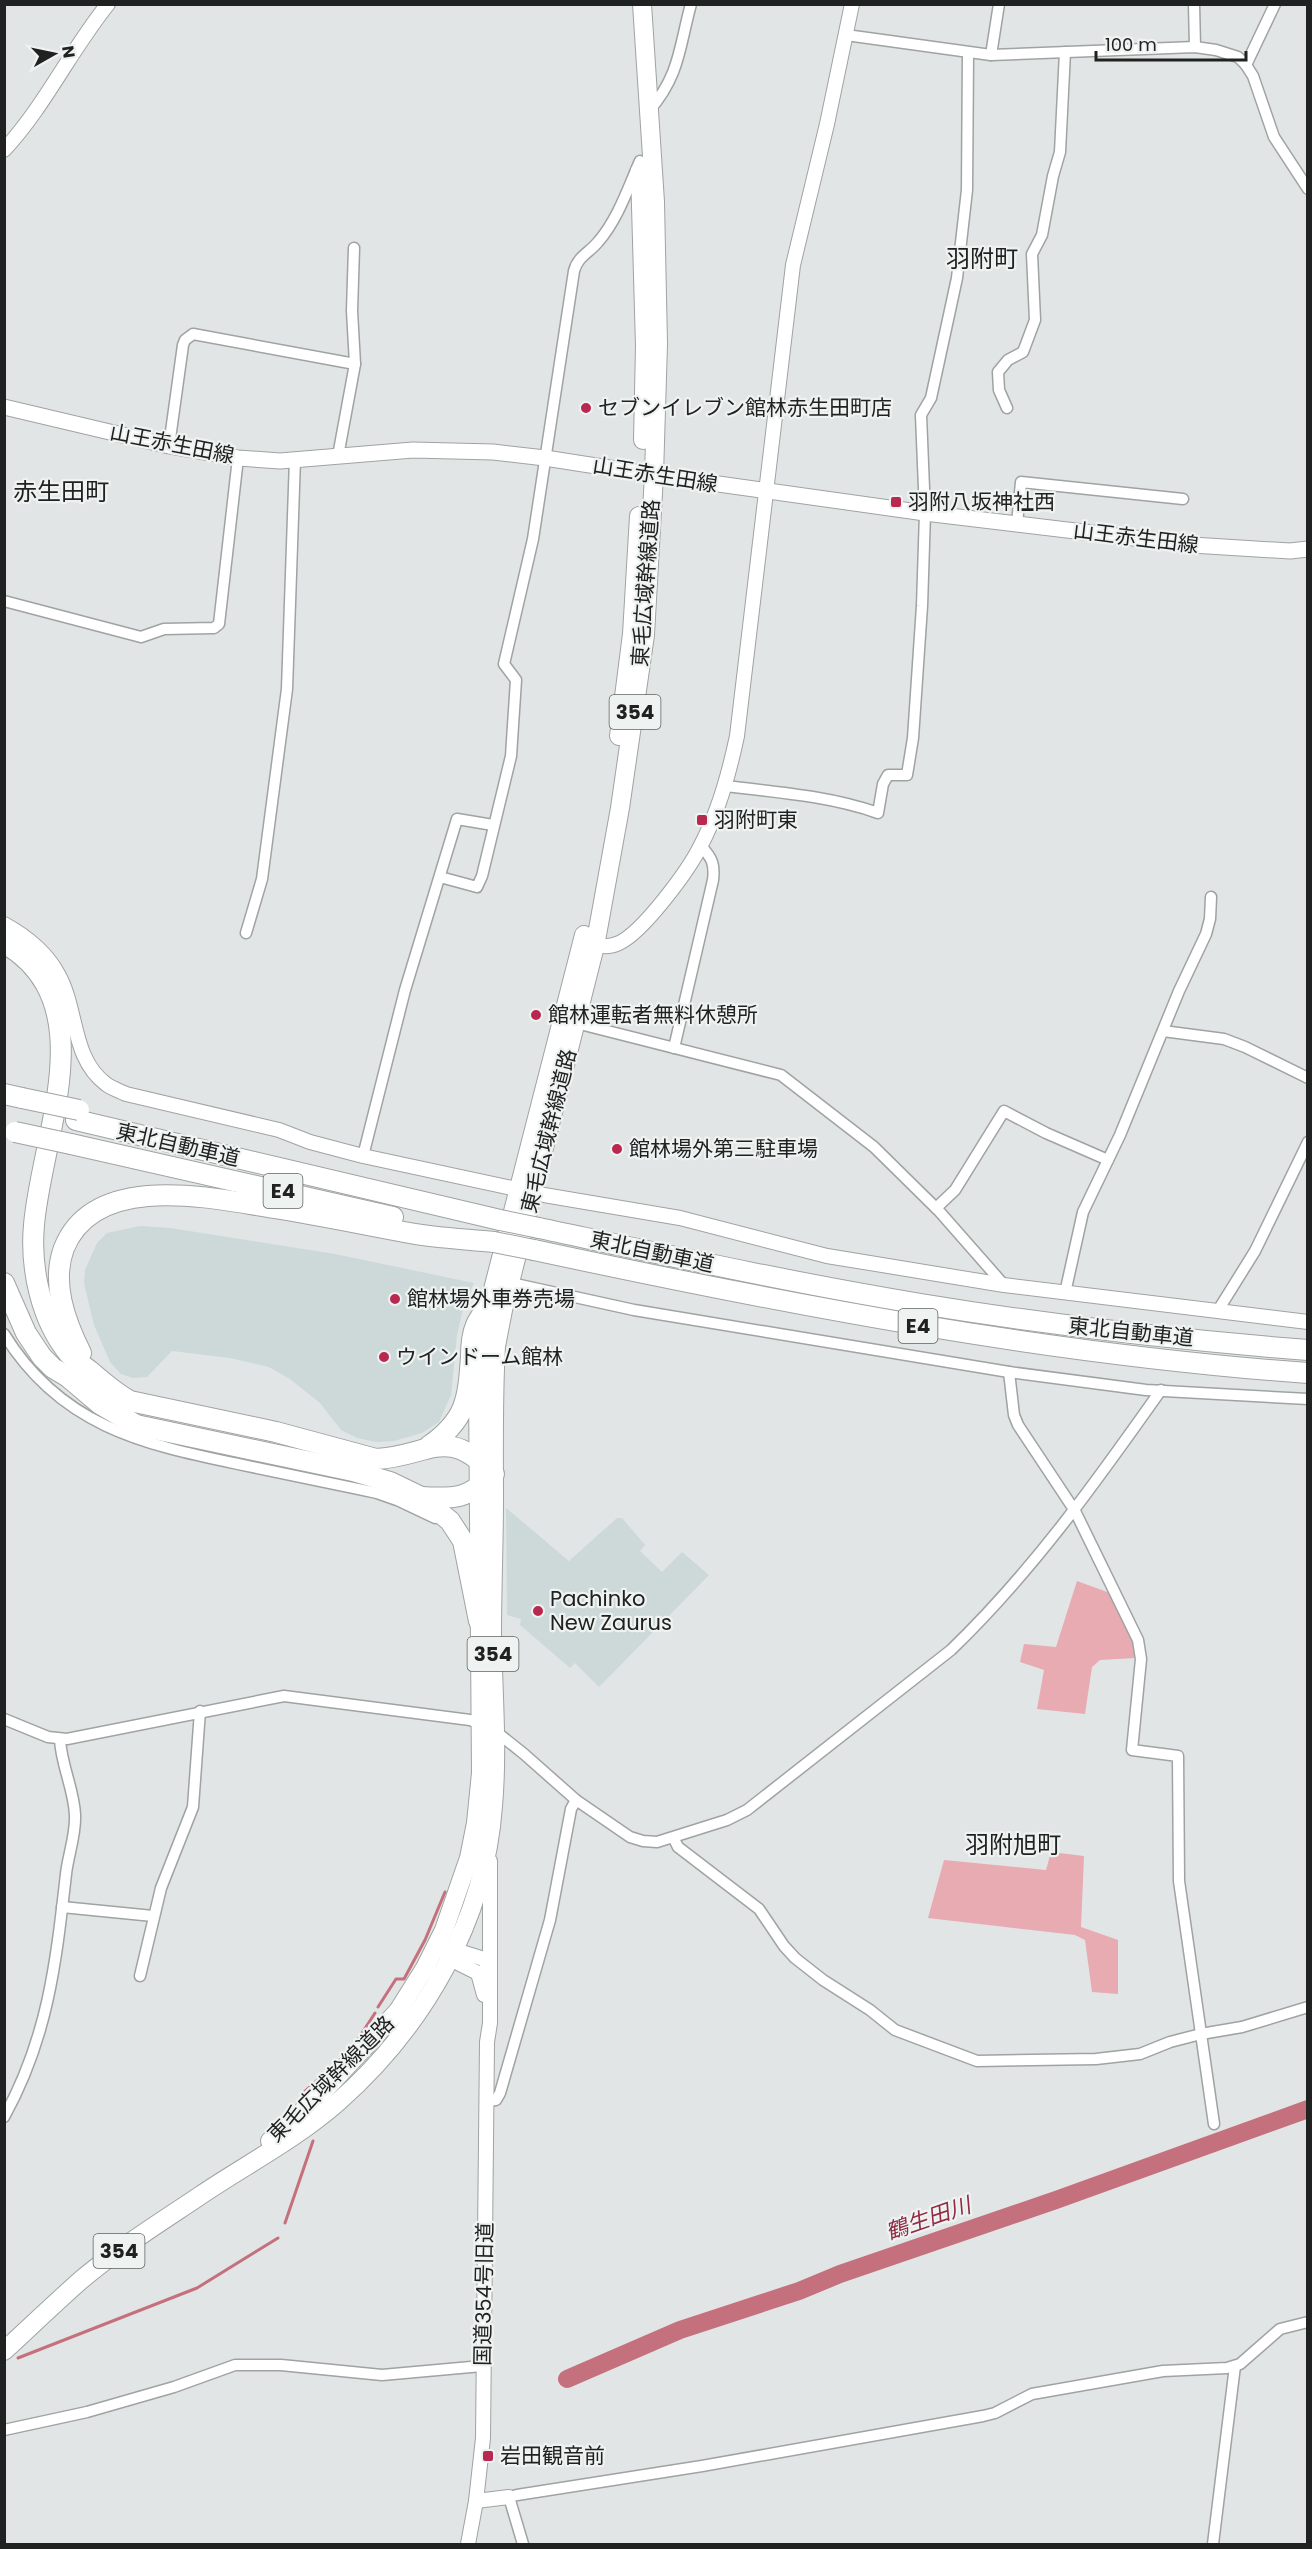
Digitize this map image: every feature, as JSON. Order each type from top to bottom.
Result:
[{"type":"highway","name":"東毛広域幹線道路","points":[[630,4],[640,161],[648,474]]},
{"type":"highway","name":"東毛広域幹線道路","points":[[447,1951],[458,1892],[474,1831],[487,1726],[496,1346],[511,1283],[526,1191],[621,808],[643,646],[648,474],[658,278],[642,4]]},
{"type":"highway","points":[[4,943],[30,961],[50,992],[57,1013],[61,1045],[59,1082],[40,1182],[33,1248],[38,1284],[48,1317],[71,1356],[114,1393],[130,1401],[276,1432],[362,1457],[389,1458],[429,1446],[444,1436],[462,1414],[469,1389],[471,1345],[476,1325],[489,1305]]},
{"type":"highway","name":"東毛広域幹線道路","points":[[4,2350],[91,2273],[132,2242],[245,2165],[318,2097],[392,2019],[416,1983],[447,1951],[479,1882],[490,1834],[495,1773],[487,1726],[479,1621],[480,1357],[489,1305],[576,1023],[589,944]]},
{"type":"highway","points":[[4,955],[29,976],[43,1004],[47,1019],[50,1054],[49,1078],[26,1203],[22,1246],[32,1302],[38,1319],[68,1377]]},
{"type":"highway","name":"東北自動車道","points":[[13,1101],[77,1115],[255,1163],[500,1220],[713,1265],[920,1304],[1096,1329],[1308,1350]]},
{"type":"highway","name":"東北自動車道","points":[[10,1131],[494,1242],[786,1303],[973,1336],[1124,1355],[1308,1373]]},
{"type":"highway","points":[[90,1371],[65,1316],[60,1289],[60,1264],[67,1242],[79,1225],[89,1216],[112,1203],[160,1195],[190,1196],[312,1214],[414,1234],[494,1242]]},
{"type":"highway","points":[[4,1283],[33,1344],[53,1368],[68,1377],[99,1404],[136,1425],[353,1471],[390,1482],[421,1497],[450,1521],[463,1541],[479,1621]]},
{"type":"highway","points":[[421,1497],[452,1499],[464,1497],[478,1489],[494,1474],[478,1458],[456,1447],[429,1446]]},
{"type":"main road","name":"山王赤生田線","points":[[4,407],[169,446],[238,458],[295,459],[413,450],[493,452],[925,513],[1192,545],[1290,551],[1308,549]]},
{"type":"street","points":[[4,150],[30,120],[108,4]]},
{"type":"street","points":[[649,112],[661,98],[678,63],[691,4]]},
{"type":"street","points":[[589,944],[612,946],[620,943],[637,930],[658,906],[701,846],[725,786],[736,736],[793,265],[852,4]]},
{"type":"street","points":[[991,55],[999,4]]},
{"type":"street","points":[[1194,4],[1196,47]]},
{"type":"street","points":[[1246,65],[1275,4]]},
{"type":"street","points":[[846,35],[991,55],[1196,47],[1238,57],[1253,76],[1274,137],[1308,189]]},
{"type":"street","points":[[1007,408],[999,390],[998,372],[1008,360],[1023,352],[1035,320],[1032,254],[1042,236],[1053,176],[1060,152],[1065,52]]},
{"type":"street","points":[[725,786],[786,793],[861,807],[878,813],[883,784],[888,775],[907,775],[913,738],[922,606],[925,513],[921,416],[932,398],[957,278],[969,164],[968,53]]},
{"type":"street","points":[[440,877],[477,886],[482,876],[511,756],[516,680],[504,664],[533,539],[577,261],[598,242],[617,213],[640,161]]},
{"type":"street","points":[[339,456],[355,364],[352,311],[354,248]]},
{"type":"street","points":[[169,446],[184,340],[193,334],[355,364]]},
{"type":"street","points":[[4,601],[141,637],[164,629],[214,628],[219,624],[238,458]]},
{"type":"street","points":[[246,933],[262,879],[287,689],[295,459]]},
{"type":"street","points":[[1017,524],[1021,482],[1184,499]]},
{"type":"street","points":[[363,1156],[405,990],[457,819],[493,825]]},
{"type":"street","points":[[674,1048],[715,866],[711,857],[701,846]]},
{"type":"street","points":[[1065,1293],[1083,1212],[1108,1160],[1206,934],[1210,919],[1211,897]]},
{"type":"street","points":[[4,924],[40,949],[59,975],[71,1009],[79,1046],[96,1074],[106,1084],[126,1094],[279,1130],[310,1142],[363,1156],[526,1191],[680,1218],[826,1256],[1004,1285],[1308,1322]]},
{"type":"street","points":[[576,1023],[781,1075],[874,1147],[936,1208],[1004,1285]]},
{"type":"street","points":[[1163,1031],[1224,1039],[1308,1078]]},
{"type":"street","points":[[936,1208],[955,1190],[1004,1110],[1046,1133],[1108,1160]]},
{"type":"street","points":[[1217,1312],[1259,1244],[1308,1142]]},
{"type":"street","points":[[511,1283],[634,1310],[1009,1372],[1161,1390],[1308,1399]]},
{"type":"street","points":[[4,1334],[32,1371],[72,1408],[128,1437],[201,1457],[377,1493],[431,1515],[441,1523]]},
{"type":"street","points":[[1009,1372],[1008,1380],[1014,1415],[1075,1511],[1138,1640],[1141,1659],[1132,1750],[1178,1755],[1179,1881],[1214,2124]]},
{"type":"street","points":[[4,1719],[48,1737],[75,1738],[200,1711],[292,1696],[487,1726],[525,1754],[576,1800],[636,1840],[657,1842],[674,1839],[747,1810],[918,1679],[982,1620],[1032,1566],[1075,1511],[1161,1390]]},
{"type":"street","points":[[140,1976],[153,1916],[164,1881],[194,1807],[200,1711]]},
{"type":"street","points":[[4,2117],[29,2068],[42,2031],[56,1958],[75,1816],[60,1739]]},
{"type":"street","points":[[487,2101],[496,2100],[500,2093],[550,1920],[572,1809],[576,1800]]},
{"type":"street","name":"国道354号旧道","points":[[468,2544],[476,2501],[483,2438],[482,2366],[490,1970],[490,1834]]},
{"type":"street","points":[[674,1839],[678,1847],[759,1909],[795,1958],[895,2030],[926,2044],[976,2061],[1096,2059],[1140,2054],[1170,2042],[1242,2027],[1308,2007]]},
{"type":"street","points":[[63,1907],[153,1916]]},
{"type":"street","points":[[447,1951],[484,1959],[490,1970]]},
{"type":"street","name":"国道354号旧道","points":[[447,1951],[475,1971],[481,1980],[487,2042]]},
{"type":"street","points":[[476,2501],[702,2466],[983,2416],[995,2413],[1022,2398],[1053,2390],[1163,2372],[1217,2370],[1235,2366],[1280,2329],[1308,2322]]},
{"type":"street","points":[[4,2430],[87,2412],[174,2387],[235,2365],[281,2365],[382,2375],[482,2366]]},
{"type":"street","points":[[1213,2544],[1235,2366]]},
{"type":"street","points":[[509,2497],[523,2544]]},
{"type":"shaded area","points":[[140,1226],[170,1228],[335,1254],[474,1283],[464,1305],[457,1335],[451,1395],[439,1422],[422,1433],[394,1441],[376,1442],[357,1438],[341,1430],[320,1403],[290,1379],[269,1367],[230,1358],[172,1351],[147,1377],[133,1378],[121,1374],[110,1362],[94,1325],[84,1283],[85,1270],[97,1243],[107,1233]]},
{"type":"shaded area","points":[[506,1508],[569,1561],[617,1518],[622,1518],[645,1545],[640,1551],[662,1572],[682,1552],[709,1575],[599,1687],[575,1663],[570,1668],[520,1625],[521,1619],[507,1615]]},
{"type":"shaded area","points":[[1077,1581],[1110,1593],[1134,1641],[1136,1658],[1100,1660],[1092,1667],[1085,1714],[1037,1709],[1044,1670],[1020,1662],[1024,1644],[1056,1647]]},
{"type":"shaded area","points":[[1051,1852],[1084,1856],[1081,1927],[1118,1940],[1118,1994],[1092,1992],[1085,1940],[1075,1935],[928,1918],[944,1860],[1046,1870]]},
{"type":"waterway","points":[[378,2007],[396,1979],[404,1979],[425,1940],[445,1892]]},
{"type":"waterway","points":[[353,2047],[375,2013]]},
{"type":"waterway","points":[[303,2093],[344,2056]]},
{"type":"waterway","name":"鶴生田川","points":[[567,2379],[680,2330],[799,2291],[840,2274],[1056,2200],[1308,2109]]},
{"type":"waterway","points":[[285,2223],[313,2141]]},
{"type":"waterway","points":[[18,2358],[197,2288],[278,2238]]},
{"type":"place","name":"セブンイレブン館林赤生田町店","points":[[586,408]]},
{"type":"place","name":"羽附八坂神社西","points":[[896,502]]},
{"type":"place","name":"羽附町東","points":[[702,820]]},
{"type":"place","name":"館林運転者無料休憩所","points":[[536,1015]]},
{"type":"place","name":"館林場外第三駐車場","points":[[617,1149]]},
{"type":"place","name":"館林場外車券売場","points":[[395,1299]]},
{"type":"place","name":"ウインドーム館林","points":[[384,1357]]},
{"type":"place","name":"Pachinko New Zaurus","points":[[538,1611]]},
{"type":"place","name":"岩田観音前","points":[[488,2456]]},
{"type":"district","name":"羽附町","points":[[982,259]]},
{"type":"district","name":"赤生田町","points":[[61,492]]},
{"type":"district","name":"羽附旭町","points":[[1013,1845]]}]
